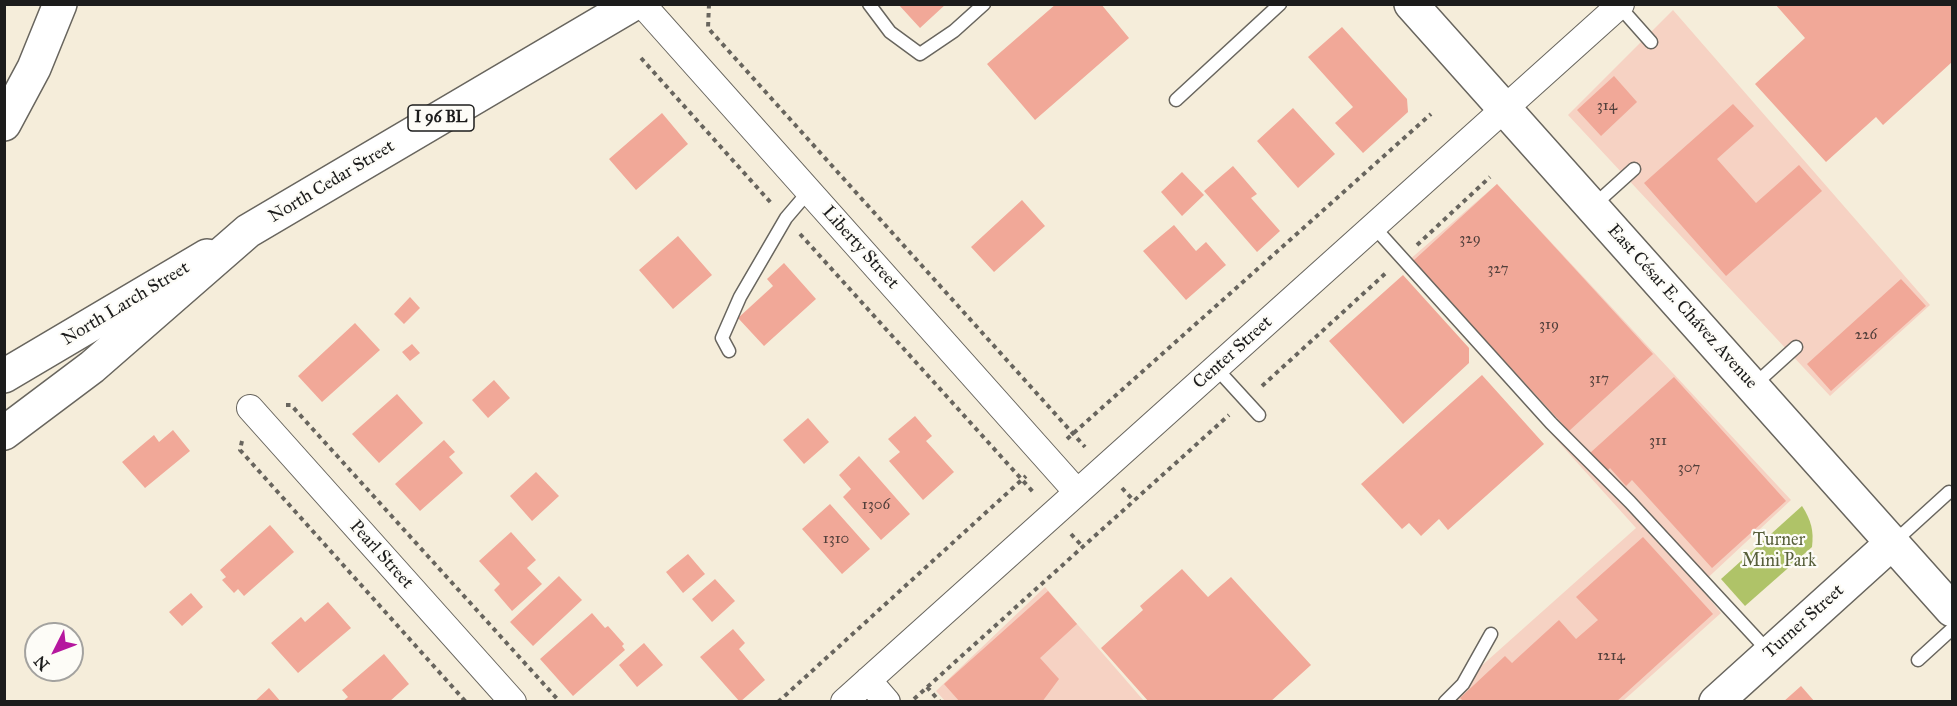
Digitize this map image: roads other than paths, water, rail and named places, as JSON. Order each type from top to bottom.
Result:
[{"type":"main road","points":[[4,124],[34,68],[60,4]]},
{"type":"main road","name":"North Cedar Street","points":[[249,231],[633,4]]},
{"type":"main road","name":"East César E. Chávez Avenue","points":[[1411,4],[1953,610]]},
{"type":"main road","name":"North Larch Street","points":[[4,376],[249,231]]},
{"type":"main road","name":"I 96 BL","points":[[4,433],[92,368],[249,231]]},
{"type":"main road","name":"Turner Street","points":[[1716,702],[1893,542]]},
{"type":"street","name":"Liberty Street","points":[[642,4],[1077,492]]},
{"type":"street","name":"Center Street","points":[[844,702],[1620,5]]},
{"type":"street","name":"Pearl Street","points":[[250,408],[513,702]]},
{"type":"street","points":[[868,680],[887,702]]},
{"type":"lane","points":[[869,4],[890,32],[920,54],[954,31],[984,4]]},
{"type":"lane","points":[[1176,100],[1280,4]]},
{"type":"lane","points":[[1620,5],[1651,42]]},
{"type":"lane","points":[[1592,207],[1634,169]]},
{"type":"lane","points":[[729,351],[722,338],[723,331],[740,297],[786,218],[809,191]]},
{"type":"lane","points":[[1374,228],[1551,423],[1630,502],[1770,653]]},
{"type":"lane","points":[[1753,386],[1796,347]]},
{"type":"lane","points":[[1216,368],[1259,415]]},
{"type":"lane","points":[[1893,542],[1949,492]]},
{"type":"lane","points":[[1918,660],[1953,629]]},
{"type":"lane","points":[[1445,702],[1463,684],[1491,634]]},
{"type":"park label","name":"Turner Mini Park","points":[[1779,551]]}]
